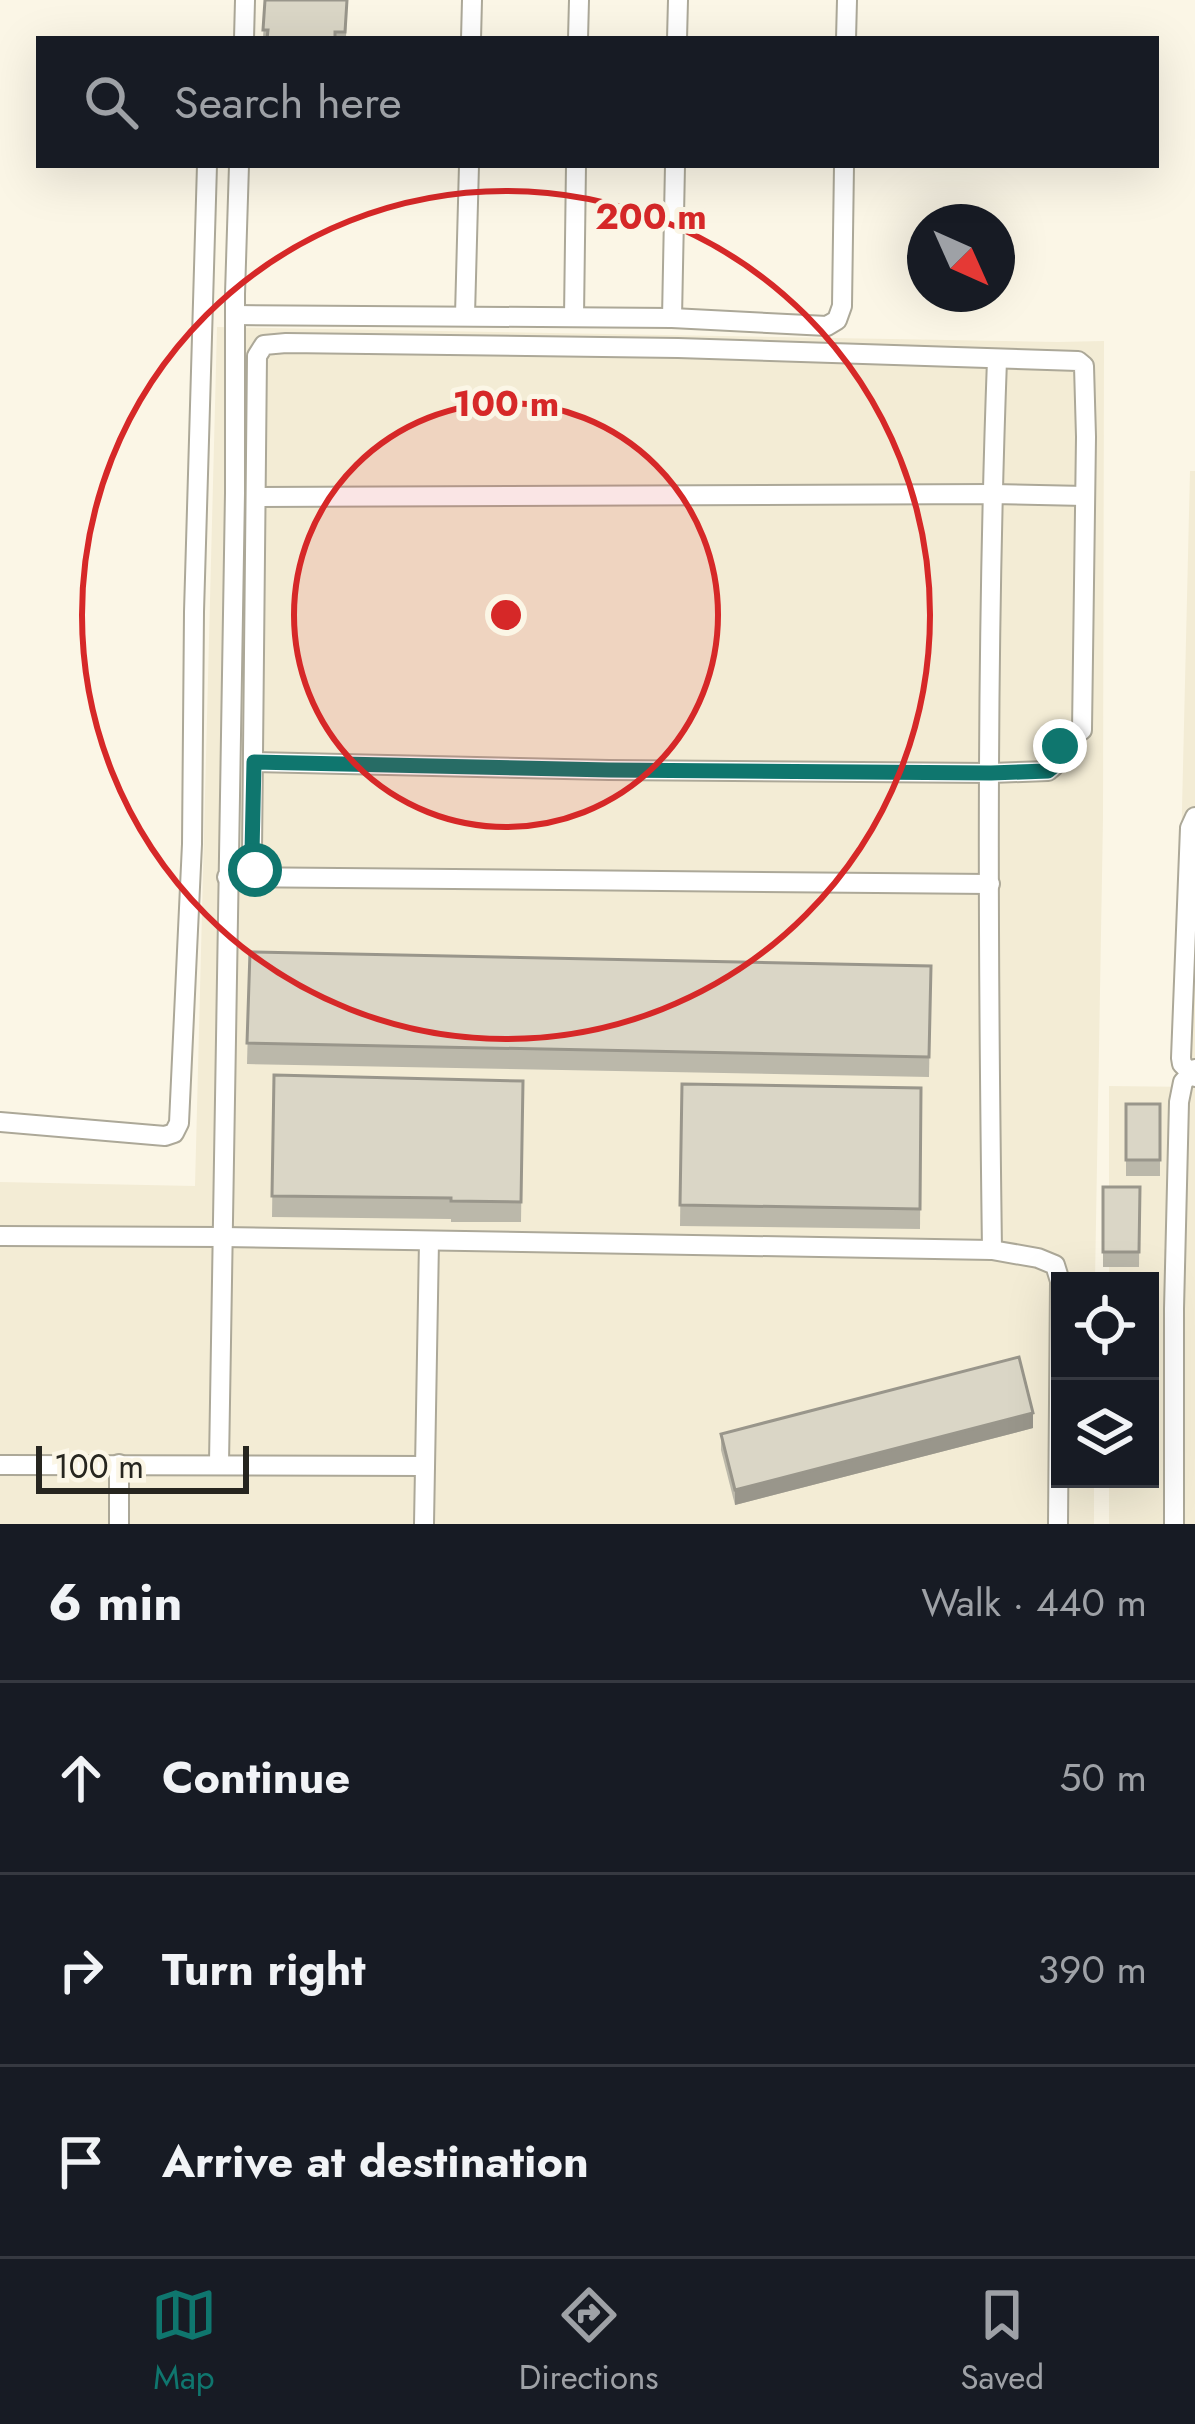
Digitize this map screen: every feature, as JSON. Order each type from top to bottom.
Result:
[{"type":"lane","points":[[244,36],[245,0]]},
{"type":"lane","points":[[471,36],[472,0]]},
{"type":"lane","points":[[578,36],[579,0]]},
{"type":"lane","points":[[677,36],[678,0]]},
{"type":"lane","points":[[846,36],[847,0]]},
{"type":"lane","points":[[0,1122],[166,1136],[179,1123],[192,844],[207,168]]},
{"type":"lane","points":[[219,1463],[239,168]]},
{"type":"lane","points":[[466,315],[469,168]]},
{"type":"lane","points":[[574,317],[576,168]]},
{"type":"lane","points":[[673,319],[675,168]]},
{"type":"lane","points":[[235,315],[574,317],[827,326],[838,320],[842,306],[844,168]]},
{"type":"lane","points":[[254,762],[609,770],[1048,771],[1063,743],[1082,731],[1084,366],[1078,361],[678,348],[261,347],[256,356],[252,861],[265,879]]},
{"type":"lane","points":[[992,1250],[992,494],[997,360]]},
{"type":"lane","points":[[257,496],[1084,496]]},
{"type":"lane","points":[[1181,1515],[1186,1184],[1180,1092],[1193,1073],[1181,1058],[1190,828],[1195,817]]},
{"type":"lane","points":[[227,878],[990,884]]},
{"type":"lane","points":[[0,1236],[992,1250],[1051,1262],[1059,1275],[1058,1524]]},
{"type":"lane","points":[[424,1524],[429,1241]]},
{"type":"lane","points":[[119,1464],[119,1524]]},
{"type":"lane","points":[[0,1465],[425,1466]]},
{"type":"shaded area","points":[[217,327],[1104,341],[1095,1272],[1051,1272],[1051,1488],[1094,1488],[1094,1524],[0,1524],[0,1182],[195,1186]]},
{"type":"shaded area","points":[[1190,471],[1195,471],[1195,1062],[1176,1062]]},
{"type":"shaded area","points":[[1109,1086],[1195,1087],[1195,1524],[1109,1524],[1109,1488],[1159,1488],[1159,1272],[1109,1272]]},
{"type":"building","points":[[265,0],[347,0],[345,32],[335,32],[335,36],[267,36],[268,30],[263,30]]},
{"type":"building","points":[[250,952],[931,966],[929,1057],[247,1043]]},
{"type":"building","points":[[274,1075],[523,1081],[521,1202],[272,1196]]},
{"type":"building","points":[[682,1084],[921,1088],[920,1209],[680,1205]]},
{"type":"building","points":[[1126,1104],[1160,1104],[1160,1160],[1126,1160]]},
{"type":"building","points":[[1103,1187],[1140,1187],[1139,1252],[1103,1252]]},
{"type":"building","points":[[1019,1357],[1033,1413],[735,1490],[721,1434]]},
{"type":"route","points":[[255,870],[254,762],[991,773],[1048,771],[1060,746]]}]
